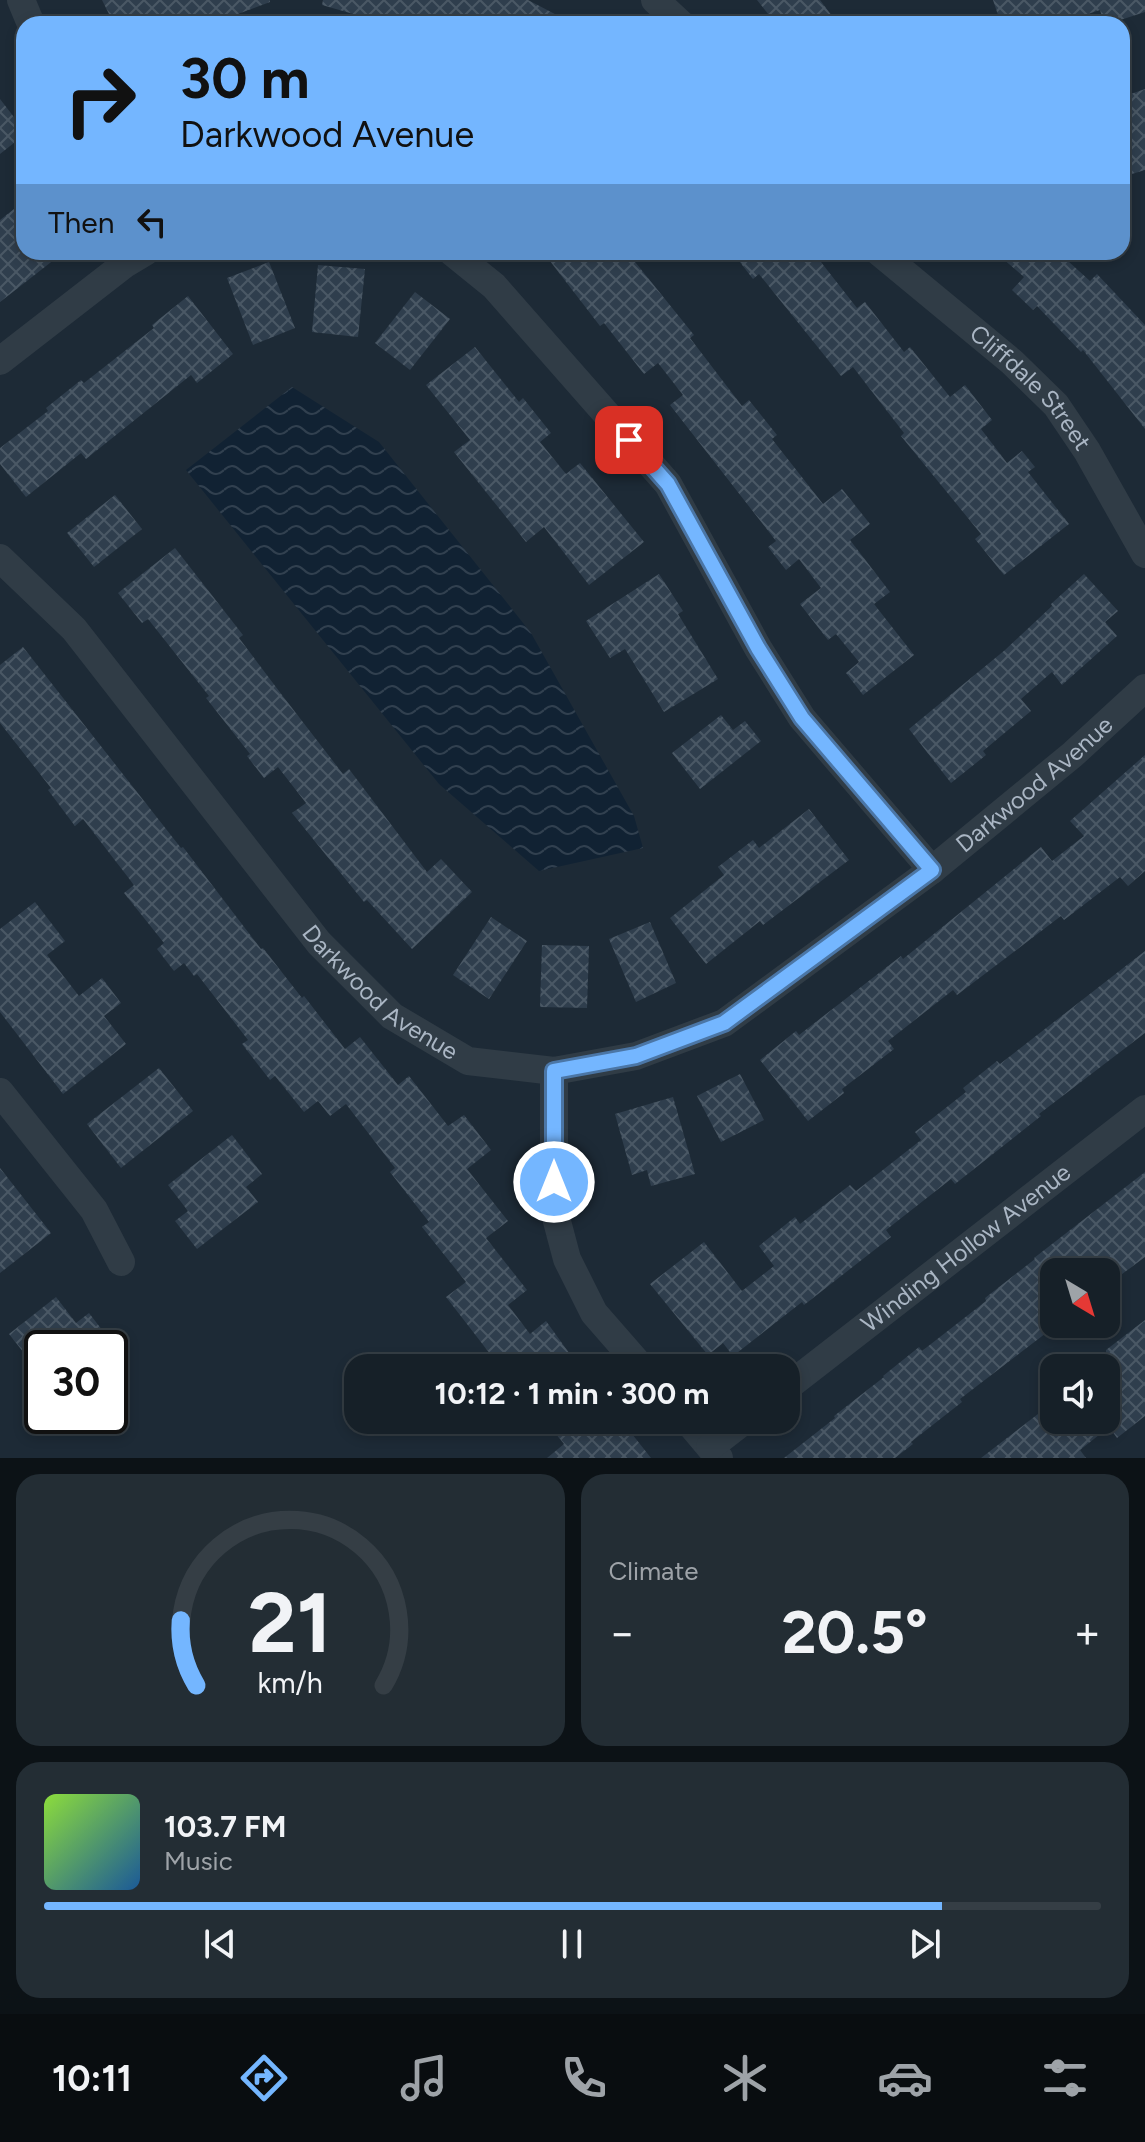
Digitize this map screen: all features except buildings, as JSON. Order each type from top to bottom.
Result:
[{"type":"street","points":[[655,0],[672,16]]},
{"type":"street","points":[[0,361],[125,260]]},
{"type":"street","points":[[462,260],[494,286],[668,484],[758,648],[802,718],[932,870]]},
{"type":"street","name":"Cliffdale Street","points":[[889,260],[1012,362],[1056,405],[1087,451],[1145,554]]},
{"type":"street","name":"Darkwood Avenue","points":[[0,558],[74,629],[319,943],[392,1016],[468,1061],[554,1071],[636,1056],[724,1023],[932,870],[1072,755],[1145,688]]},
{"type":"street","points":[[554,1071],[554,1210],[567,1259],[594,1313],[630,1354]]},
{"type":"street","points":[[0,1092],[94,1210],[121,1262]]},
{"type":"street","name":"Winding Hollow Avenue","points":[[800,1377],[1145,1109]]},
{"type":"street","points":[[699,1434],[715,1452],[732,1434]]},
{"type":"water","points":[[292,387],[379,442],[531,633],[634,816],[643,848],[539,871],[439,784],[186,470]]},
{"type":"route","points":[[554,1182],[554,1071],[636,1056],[724,1023],[932,870],[802,718],[758,648],[668,484],[629,440]]}]
